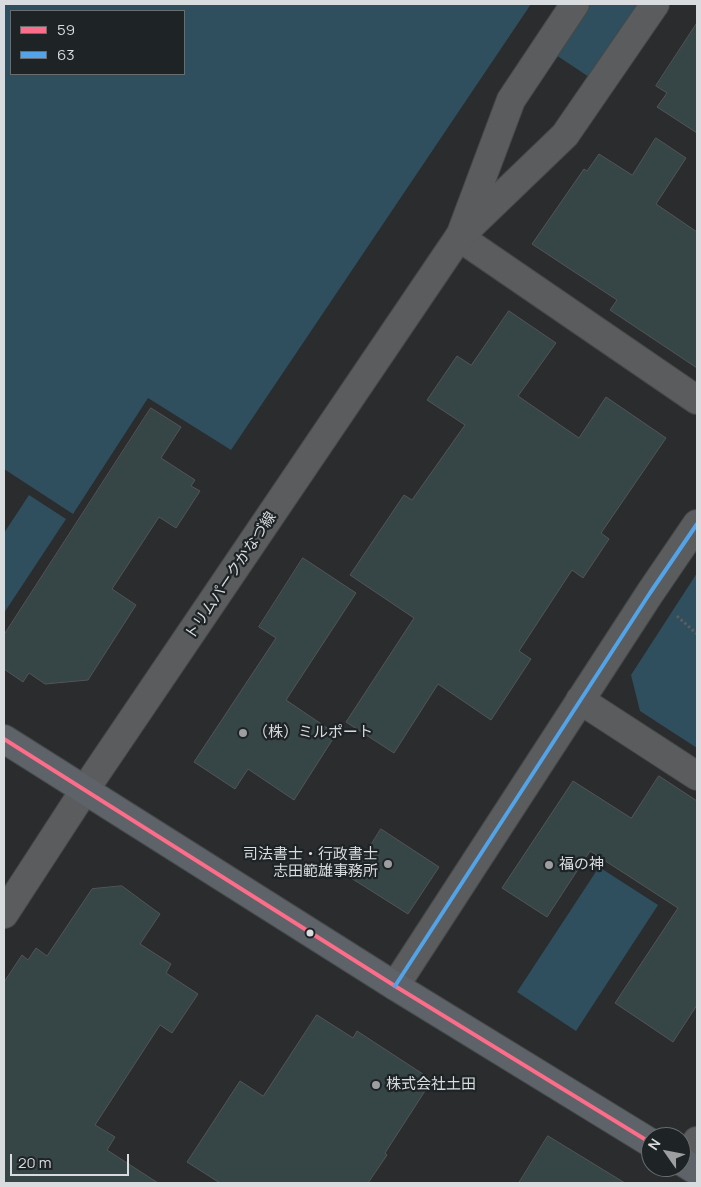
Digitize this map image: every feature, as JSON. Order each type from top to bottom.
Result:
[{"type":"main road","name":"トリムパークかなづ線","points":[[459,237],[511,100],[575,4]]},
{"type":"main road","name":"トリムパークかなづ線","points":[[8,899],[84,791],[459,237],[565,135],[655,4]]},
{"type":"main road","points":[[459,237],[697,400]]},
{"type":"main road","points":[[395,986],[580,700],[697,524]]},
{"type":"main road","points":[[580,700],[697,776]]},
{"type":"main road","points":[[4,739],[395,986],[641,1137]]},
{"type":"shaded area","points":[[4,4],[531,4],[231,450],[148,398],[73,514],[4,469]]},
{"type":"shaded area","points":[[591,4],[643,4],[592,79],[556,55]]},
{"type":"shaded area","points":[[29,495],[66,519],[4,613],[4,533]]},
{"type":"shaded area","points":[[697,573],[697,748],[640,711],[631,675]]},
{"type":"shaded area","points":[[599,867],[658,905],[576,1031],[517,992]]},
{"type":"building","points":[[697,23],[697,133],[657,107],[667,93],[656,86]]},
{"type":"building","points":[[656,138],[686,158],[656,204],[697,232],[697,368],[610,310],[617,300],[532,244],[584,169],[587,171],[599,154],[632,175]]},
{"type":"building","points":[[509,311],[556,343],[518,396],[579,438],[606,397],[666,438],[601,533],[609,539],[583,578],[572,570],[519,651],[531,659],[491,720],[438,684],[394,753],[346,722],[414,618],[350,575],[404,495],[412,500],[465,425],[427,400],[457,356],[471,365]]},
{"type":"building","points":[[151,408],[181,427],[161,458],[195,480],[191,486],[200,491],[176,528],[159,517],[112,589],[136,605],[88,680],[45,684],[29,673],[23,682],[4,669],[4,635]]},
{"type":"building","points":[[303,558],[356,593],[286,700],[336,734],[294,800],[248,769],[235,789],[194,762],[276,638],[259,627]]},
{"type":"building","points":[[659,776],[697,801],[697,1005],[673,1042],[615,1003],[678,908],[590,851],[547,917],[502,888],[573,781],[631,818]]},
{"type":"building","points":[[381,829],[439,867],[408,914],[351,878]]},
{"type":"building","points":[[122,886],[160,914],[140,944],[171,964],[166,973],[198,994],[172,1033],[160,1025],[95,1125],[115,1137],[107,1150],[158,1183],[4,1183],[4,982],[22,955],[28,960],[36,948],[47,956],[92,889]]},
{"type":"building","points":[[317,1015],[353,1038],[357,1031],[432,1080],[368,1183],[220,1183],[187,1162],[240,1081],[263,1096]]},
{"type":"building","points":[[548,1136],[625,1183],[519,1183]]},
{"type":"transit line","name":"63","points":[[395,986],[650,593],[697,524]]},
{"type":"transit line","name":"59","points":[[4,739],[395,986],[641,1137]]},
{"type":"place","name":"（株）ミルポート","points":[[243,733]]},
{"type":"place","name":"司法書士・行政書士 志田範雄事務所","points":[[388,864]]},
{"type":"place","name":"福の神","points":[[549,865]]},
{"type":"place","name":"株式会社土田","points":[[376,1085]]}]
